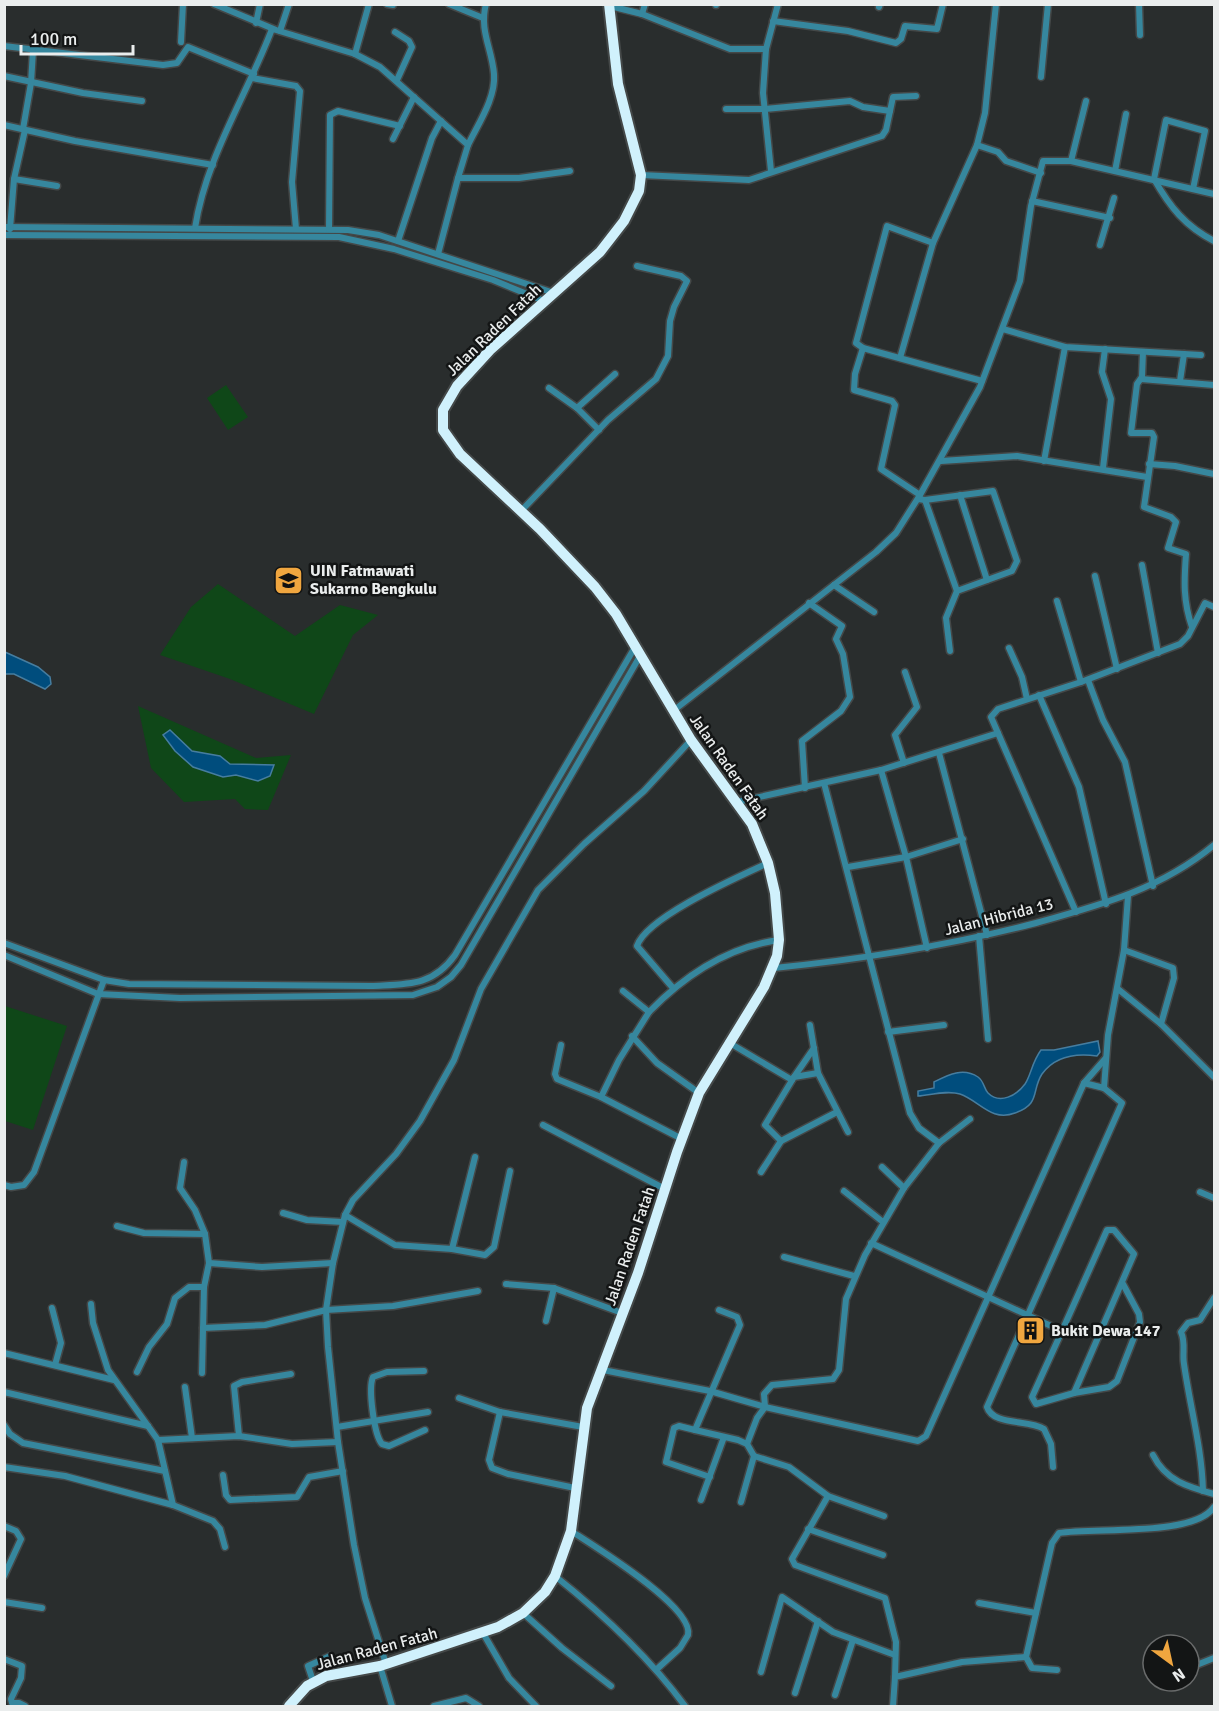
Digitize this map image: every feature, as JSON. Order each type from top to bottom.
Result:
[{"type":"highway","points":[[610,5],[618,84],[641,175]]},
{"type":"highway","name":"Jalan Raden Fatah","points":[[289,1707],[313,1682],[336,1673],[383,1665],[483,1634],[523,1613],[545,1592],[555,1576],[571,1531],[583,1427],[595,1384],[603,1370],[681,1139],[699,1093],[774,968],[779,940],[775,893],[768,863],[752,824],[691,740],[616,614],[596,587],[455,448],[443,430],[442,417],[452,393],[478,363],[615,235],[639,191],[641,175]]},
{"type":"street","points":[[181,42],[183,4]]},
{"type":"street","points":[[214,4],[256,23],[355,54],[397,80],[468,145]]},
{"type":"street","points":[[256,23],[260,4]]},
{"type":"street","points":[[280,31],[289,4]]},
{"type":"street","points":[[355,54],[369,4]]},
{"type":"street","points":[[387,4],[393,5]]},
{"type":"street","points":[[449,4],[483,18]]},
{"type":"street","points":[[438,254],[468,145],[493,85],[494,74],[483,18],[486,4]]},
{"type":"street","points":[[642,14],[645,4]]},
{"type":"street","points":[[771,171],[765,109],[766,49],[778,4]]},
{"type":"street","points":[[773,21],[848,31],[896,43],[899,42],[905,26],[937,29],[943,4]]},
{"type":"street","points":[[900,358],[933,243],[977,145],[985,113],[996,4]]},
{"type":"street","points":[[1041,77],[1048,4]]},
{"type":"street","points":[[1139,4],[1140,35]]},
{"type":"street","points":[[610,5],[642,14],[730,49],[766,49]]},
{"type":"street","points":[[195,228],[201,198],[228,122],[253,76],[272,28]]},
{"type":"street","points":[[395,32],[409,41],[412,47],[397,80]]},
{"type":"street","points":[[4,46],[163,65],[177,63],[188,47],[253,76],[296,86],[300,92],[292,182],[296,229]]},
{"type":"street","points":[[33,51],[31,83],[14,179],[7,227],[8,235],[78,236],[329,229],[379,235],[554,292]]},
{"type":"street","points":[[4,76],[31,83],[142,101]]},
{"type":"street","points":[[641,175],[738,181],[882,136],[886,130],[895,96],[916,96]]},
{"type":"street","points":[[393,139],[414,97]]},
{"type":"street","points":[[726,109],[765,109],[850,101],[863,107],[890,111]]},
{"type":"street","points":[[1071,162],[1086,101]]},
{"type":"street","points":[[329,229],[330,115],[338,111],[400,126]]},
{"type":"street","points":[[1115,171],[1126,114]]},
{"type":"street","points":[[1193,189],[1204,132],[1166,120],[1154,179],[1172,209],[1194,230],[1215,242]]},
{"type":"street","points":[[392,248],[432,138],[441,121]]},
{"type":"street","points":[[4,125],[213,165]]},
{"type":"street","points":[[977,145],[998,152],[1006,161],[1041,172]]},
{"type":"street","points":[[673,712],[887,543],[921,498],[982,381],[1020,281],[1032,201],[1041,172],[1042,160],[1071,162],[1154,179],[1215,195]]},
{"type":"street","points":[[458,178],[519,178],[570,171]]},
{"type":"street","points":[[14,179],[57,186]]},
{"type":"street","points":[[1100,245],[1110,218],[1114,198]]},
{"type":"street","points":[[1032,201],[1110,218]]},
{"type":"street","points":[[933,243],[887,225],[855,339],[856,343],[863,348],[982,381]]},
{"type":"street","points":[[7,227],[195,228],[216,233],[339,237],[392,248],[493,280],[544,301]]},
{"type":"street","points":[[77,228],[78,236]]},
{"type":"street","points":[[521,511],[599,430],[656,379],[664,365],[670,345],[670,321],[674,307],[687,285],[686,278],[638,266]]},
{"type":"street","points":[[1003,328],[1065,346],[1201,355]]},
{"type":"street","points":[[1044,460],[1065,346]]},
{"type":"street","points":[[863,348],[855,374],[855,390],[892,401],[895,405],[881,469],[921,498],[957,591],[946,618],[950,651]]},
{"type":"street","points":[[1103,468],[1111,399],[1102,372],[1105,349]]},
{"type":"street","points":[[1143,352],[1141,380],[1137,384],[1131,433],[1153,435],[1144,507],[1174,519],[1176,522],[1168,548],[1186,554],[1183,587],[1192,627]]},
{"type":"street","points":[[1180,381],[1184,354]]},
{"type":"street","points":[[577,408],[615,374]]},
{"type":"street","points":[[1141,380],[1215,385]]},
{"type":"street","points":[[549,388],[577,408],[599,430]]},
{"type":"street","points":[[941,462],[1005,455],[1103,468],[1147,477]]},
{"type":"street","points":[[1149,464],[1175,466],[1215,474]]},
{"type":"street","points":[[921,498],[989,490],[995,493],[1014,549],[1017,561],[1014,569],[957,591]]},
{"type":"street","points":[[960,495],[987,580]]},
{"type":"street","points":[[1142,565],[1158,653]]},
{"type":"street","points":[[1095,576],[1117,669]]},
{"type":"street","points":[[834,585],[874,612]]},
{"type":"street","points":[[1057,601],[1084,681],[1125,762],[1141,842],[1153,886]]},
{"type":"street","points":[[805,788],[802,741],[841,711],[849,697],[843,654],[836,639],[842,626],[810,603]]},
{"type":"street","points":[[1076,912],[991,717],[993,712],[1117,669],[1180,644],[1205,603],[1215,607]]},
{"type":"street","points":[[1009,648],[1022,677],[1028,699]]},
{"type":"street","points":[[4,943],[104,980],[183,986],[371,986],[410,984],[434,977],[454,955],[610,689],[637,652]]},
{"type":"street","points":[[4,955],[98,994],[180,998],[361,998],[413,995],[437,987],[451,977],[461,965],[618,694],[637,652]]},
{"type":"street","points":[[904,764],[895,735],[917,707],[905,672]]},
{"type":"street","points":[[610,689],[618,694]]},
{"type":"street","points":[[1039,695],[1079,787],[1106,904]]},
{"type":"street","points":[[737,802],[904,764],[998,733]]},
{"type":"street","points":[[392,1707],[365,1598],[338,1442],[326,1310],[333,1263],[344,1219],[353,1200],[396,1154],[420,1121],[454,1059],[481,989],[538,890],[584,844],[644,791],[691,740]]},
{"type":"street","points":[[939,753],[987,935]]},
{"type":"street","points":[[881,770],[906,857],[927,948]]},
{"type":"street","points":[[824,783],[848,867],[868,959],[912,1119],[939,1143]]},
{"type":"street","points":[[848,867],[906,857],[963,839]]},
{"type":"street","name":"Jalan Hibrida 13","points":[[774,968],[868,959],[927,948],[1106,904],[1153,886],[1196,860],[1215,845]]},
{"type":"street","points":[[673,988],[637,946],[642,937],[690,902],[768,863]]},
{"type":"street","points":[[1104,1088],[1105,1059],[1124,950],[1128,896]]},
{"type":"street","points":[[979,936],[988,1039]]},
{"type":"street","points":[[601,1097],[632,1036],[649,1012],[673,988],[726,956],[762,943],[779,940]]},
{"type":"street","points":[[1124,950],[1173,968],[1174,978],[1161,1024]]},
{"type":"street","points":[[4,1185],[11,1187],[24,1185],[34,1172],[104,980]]},
{"type":"street","points":[[1118,989],[1161,1024],[1215,1077]]},
{"type":"street","points":[[623,991],[649,1012]]},
{"type":"street","points":[[810,1025],[818,1073],[848,1132]]},
{"type":"street","points":[[888,1032],[944,1025]]},
{"type":"street","points":[[632,1036],[657,1063],[699,1093]]},
{"type":"street","points":[[728,1042],[793,1079],[818,1073]]},
{"type":"street","points":[[561,1045],[556,1077],[601,1097],[681,1139]]},
{"type":"street","points":[[781,1141],[765,1124],[814,1047]]},
{"type":"street","points":[[603,1370],[710,1391],[765,1407],[918,1441],[922,1439],[1084,1083],[1105,1059]]},
{"type":"street","points":[[1053,1467],[1052,1444],[1044,1429],[997,1418],[987,1410],[1122,1103],[1104,1088],[1084,1083]]},
{"type":"street","points":[[761,1172],[781,1141],[837,1112]]},
{"type":"street","points":[[747,1444],[757,1418],[765,1407],[764,1394],[772,1385],[829,1381],[837,1375],[846,1299],[854,1276],[871,1243],[904,1188],[939,1143],[970,1119]]},
{"type":"street","points":[[543,1125],[665,1189]]},
{"type":"street","points":[[452,1249],[475,1157]]},
{"type":"street","points":[[184,1162],[182,1192],[195,1210],[206,1234],[209,1263],[204,1287],[202,1373]]},
{"type":"street","points":[[882,1167],[904,1188]]},
{"type":"street","points":[[283,1213],[307,1220],[344,1219],[395,1245],[452,1249],[485,1255],[494,1247],[510,1172]]},
{"type":"street","points":[[844,1191],[883,1222]]},
{"type":"street","points":[[1200,1192],[1215,1198]]},
{"type":"street","points":[[117,1226],[144,1233],[206,1234]]},
{"type":"street","points":[[1074,1393],[1123,1284],[1133,1251],[1110,1228],[1033,1400],[1039,1404],[1074,1393],[1108,1387],[1117,1381],[1140,1322],[1123,1284]]},
{"type":"street","points":[[871,1243],[1062,1331]]},
{"type":"street","points":[[784,1257],[854,1276]]},
{"type":"street","points":[[209,1263],[262,1267],[333,1263]]},
{"type":"street","points":[[506,1284],[554,1288],[622,1313]]},
{"type":"street","points":[[137,1372],[149,1347],[167,1324],[175,1298],[189,1287],[204,1287]]},
{"type":"street","points":[[546,1322],[554,1288]]},
{"type":"street","points":[[203,1329],[265,1325],[326,1310],[393,1306],[478,1291]]},
{"type":"street","points":[[1203,1491],[1202,1462],[1184,1362],[1185,1340],[1181,1332],[1188,1323],[1200,1320],[1215,1298]]},
{"type":"street","points":[[91,1304],[102,1355],[114,1380],[158,1440],[173,1505]]},
{"type":"street","points":[[52,1308],[61,1343],[55,1365]]},
{"type":"street","points":[[694,1430],[740,1325],[736,1317],[719,1310]]},
{"type":"street","points":[[4,1353],[114,1380]]},
{"type":"street","points":[[424,1371],[387,1372],[373,1377],[371,1384],[379,1440],[385,1446],[424,1430]]},
{"type":"street","points":[[239,1436],[234,1386],[242,1382],[291,1374]]},
{"type":"street","points":[[185,1387],[192,1438]]},
{"type":"street","points":[[4,1392],[148,1426]]},
{"type":"street","points":[[459,1398],[500,1412],[583,1427]]},
{"type":"street","points":[[337,1428],[429,1412]]},
{"type":"street","points":[[500,1412],[489,1460],[492,1468],[508,1474],[575,1488]]},
{"type":"street","points":[[4,1425],[10,1434],[23,1443],[165,1471]]},
{"type":"street","points":[[710,1477],[666,1462],[674,1428],[679,1426],[747,1444],[754,1456],[789,1467],[828,1496],[884,1516]]},
{"type":"street","points":[[158,1440],[239,1436],[292,1444],[338,1442]]},
{"type":"street","points":[[701,1500],[724,1437]]},
{"type":"street","points":[[1153,1455],[1166,1475],[1173,1481],[1215,1494]]},
{"type":"street","points":[[741,1502],[754,1456]]},
{"type":"street","points":[[4,1467],[65,1476],[173,1505],[213,1521],[220,1529],[225,1547]]},
{"type":"street","points":[[223,1475],[226,1495],[230,1500],[275,1500],[297,1497],[309,1477],[343,1471]]},
{"type":"street","points":[[828,1496],[793,1554],[795,1565],[885,1598],[896,1642],[893,1707]]},
{"type":"street","points":[[1057,1670],[1030,1667],[1026,1657],[1052,1543],[1059,1533],[1077,1530],[1149,1529],[1202,1519],[1215,1507]]},
{"type":"street","points":[[4,1526],[16,1531],[21,1539],[4,1576]]},
{"type":"street","points":[[808,1529],[883,1555]]},
{"type":"street","points":[[571,1531],[638,1575],[686,1621],[688,1635],[680,1648],[657,1669]]},
{"type":"street","points":[[555,1576],[604,1616],[657,1669],[685,1706]]},
{"type":"street","points":[[761,1672],[782,1597],[833,1632],[895,1655]]},
{"type":"street","points":[[4,1602],[42,1608]]},
{"type":"street","points":[[979,1604],[1036,1613]]},
{"type":"street","points":[[523,1613],[562,1648],[611,1686]]},
{"type":"street","points":[[795,1692],[818,1621]]},
{"type":"street","points":[[483,1634],[509,1678],[536,1707]]},
{"type":"street","points":[[835,1695],[854,1640]]},
{"type":"street","points":[[313,1682],[308,1666],[330,1656]]},
{"type":"street","points":[[895,1677],[962,1662],[1026,1657]]},
{"type":"street","points":[[4,1659],[22,1666],[21,1678],[11,1699],[12,1703],[20,1702],[25,1707]]},
{"type":"street","points":[[434,1707],[466,1698],[479,1707]]},
{"type":"green space","points":[[226,385],[248,417],[228,430],[207,398]]},
{"type":"green space","points":[[218,584],[295,636],[340,605],[378,615],[353,635],[314,714],[230,679],[160,655],[191,607]]},
{"type":"green space","points":[[138,706],[256,758],[291,755],[268,810],[245,809],[235,799],[184,802],[151,768]]},
{"type":"green space","points":[[5,1006],[67,1026],[33,1130],[5,1121]]},
{"type":"water","points":[[5,652],[38,667],[50,677],[51,684],[45,689],[14,674],[5,674]]},
{"type":"water","points":[[170,730],[192,751],[220,756],[230,764],[274,765],[270,776],[258,781],[236,775],[223,777],[193,767],[175,751],[163,735]]},
{"type":"water","points":[[1098,1041],[1100,1052],[1097,1056],[1067,1057],[1047,1068],[1039,1080],[1029,1106],[1015,1113],[999,1115],[992,1113],[967,1097],[955,1093],[918,1096],[918,1091],[934,1088],[934,1082],[961,1072],[978,1077],[993,1097],[1008,1097],[1018,1092],[1025,1084],[1041,1050],[1054,1050]]},
{"type":"place","name":"UIN Fatmawati Sukarno Bengkulu","points":[[289,580]]},
{"type":"place","name":"Bukit Dewa 147","points":[[1030,1331]]}]
